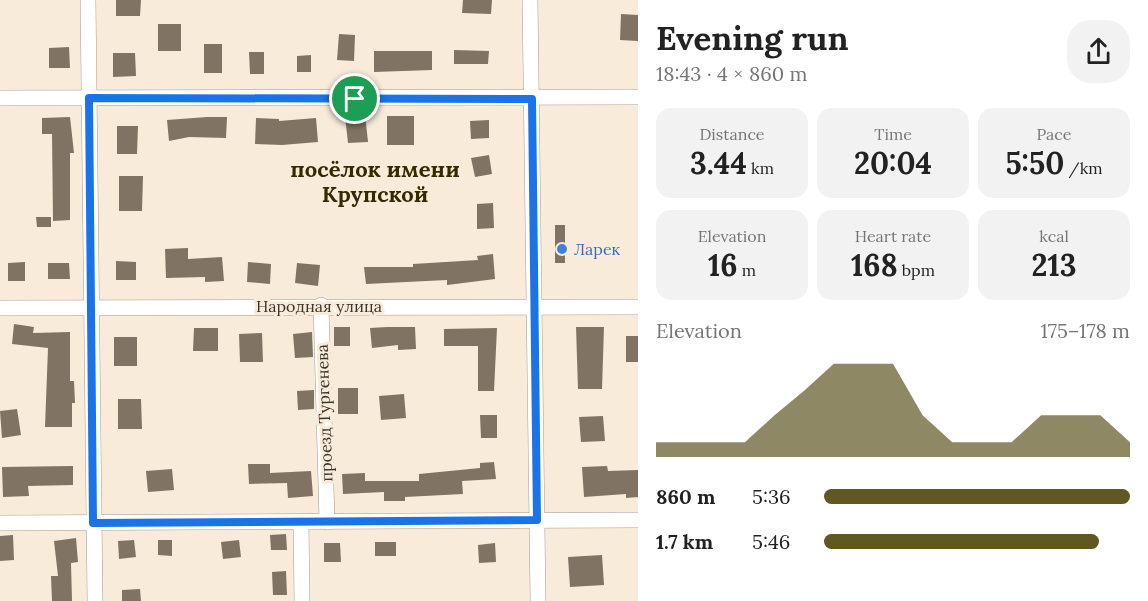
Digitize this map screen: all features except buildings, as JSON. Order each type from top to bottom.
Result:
[{"type":"street","points":[[88,0],[95,601]]},
{"type":"street","points":[[530,0],[538,601]]},
{"type":"street","points":[[0,98],[532,99],[638,97]]},
{"type":"street","name":"Народная улица","points":[[0,308],[321,305],[638,307]]},
{"type":"street","name":"проезд Тургенева","points":[[321,305],[327,522]]},
{"type":"street","points":[[0,523],[638,520]]},
{"type":"street","points":[[301,522],[302,601]]},
{"type":"place","name":"Ларек","points":[[562,249]]},
{"type":"district","name":"посёлок имени Крупской","points":[[375,182]]},
{"type":"route","points":[[89,98],[355,99],[532,99],[537,520],[93,523],[89,98]]}]
